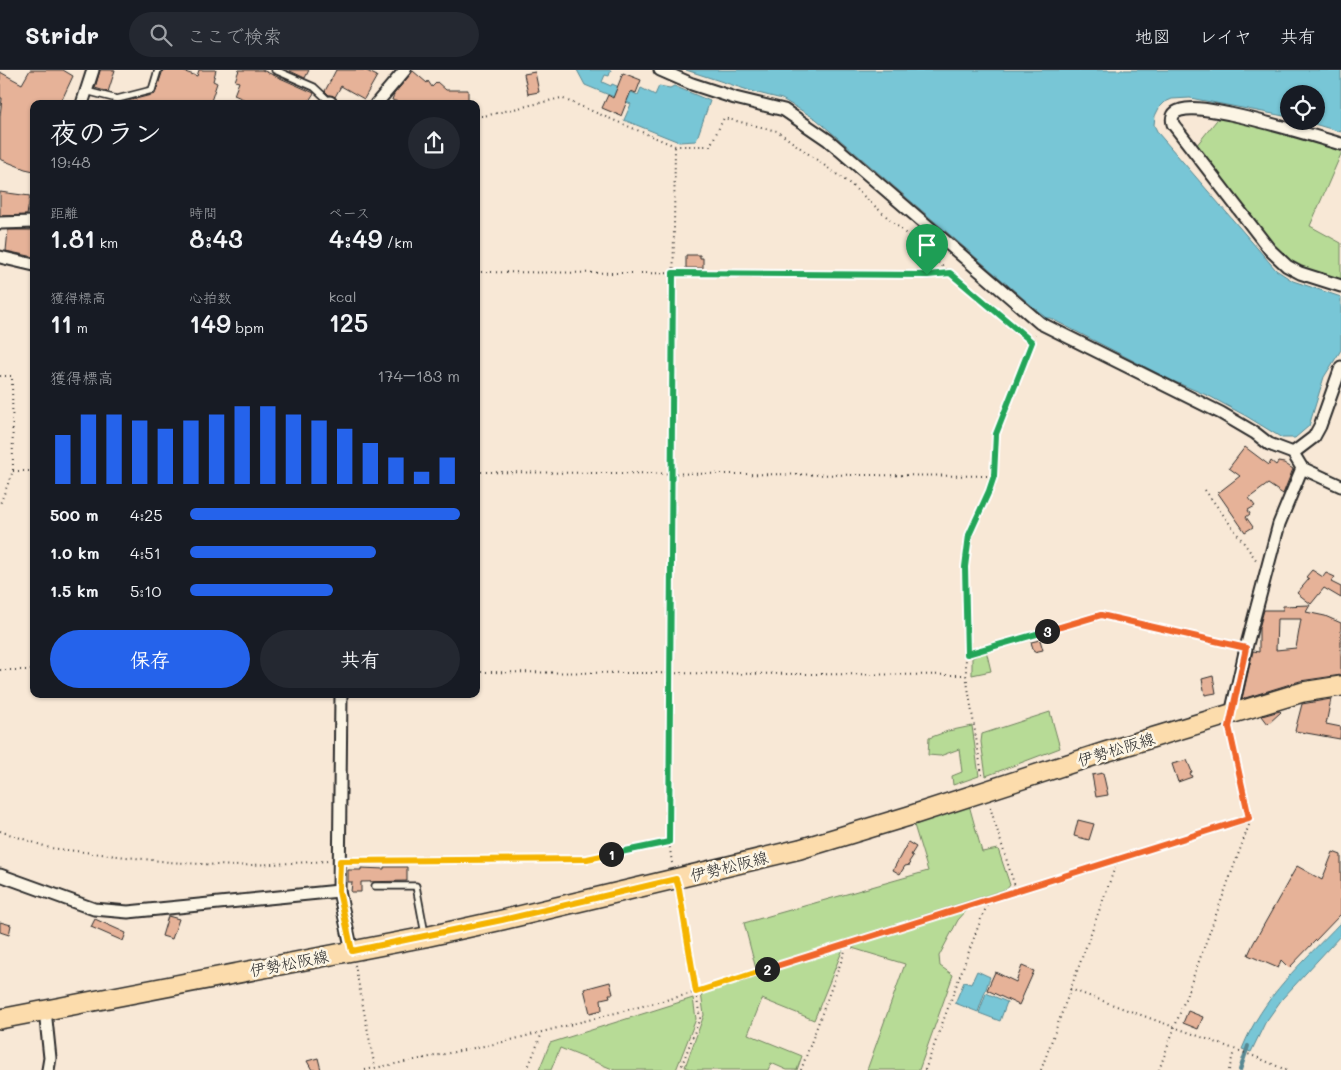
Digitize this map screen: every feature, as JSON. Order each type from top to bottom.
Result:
[{"type":"main road","name":"伊勢松阪線","points":[[0,1019],[425,937],[800,849],[909,816],[1105,752],[1303,692],[1341,686]]},
{"type":"street","points":[[83,100],[93,70]]},
{"type":"street","points":[[380,100],[406,70]]},
{"type":"street","points":[[660,70],[692,84],[735,98],[784,110],[828,140],[1040,324],[1221,413],[1255,433],[1269,444],[1293,452],[1302,468],[1341,486]]},
{"type":"street","points":[[1341,144],[1273,123],[1209,110],[1179,110],[1174,113],[1172,120],[1190,148],[1270,250],[1287,266],[1300,273],[1341,286]]},
{"type":"street","points":[[0,223],[30,222]]},
{"type":"street","points":[[0,257],[30,264]]},
{"type":"street","points":[[1293,452],[1314,438],[1341,367]]},
{"type":"street","points":[[1231,714],[1278,524],[1302,468]]},
{"type":"street","points":[[341,698],[339,891],[352,951]]},
{"type":"street","points":[[0,875],[94,909],[128,912],[339,891]]},
{"type":"street","points":[[45,1010],[50,1058],[48,1070]]},
{"type":"lane","points":[[86,91],[117,99],[152,90],[158,70]]},
{"type":"lane","points":[[275,70],[286,72],[314,87],[328,100]]},
{"type":"lane","points":[[375,886],[416,886],[425,937]]},
{"type":"path","points":[[480,116],[561,98],[675,146],[710,146],[724,118],[777,131],[850,184],[950,273],[1032,342],[996,434],[994,476],[969,535],[965,567],[966,675],[480,672]]},
{"type":"path","points":[[675,146],[669,842],[679,889],[700,1018],[681,1070]]},
{"type":"path","points":[[480,272],[917,275],[950,273]]},
{"type":"path","points":[[0,376],[12,376],[13,471],[0,502]]},
{"type":"path","points":[[13,471],[30,471]]},
{"type":"path","points":[[480,472],[994,476]]},
{"type":"path","points":[[1205,490],[1261,566],[1267,571]]},
{"type":"path","points":[[967,654],[1101,615],[1246,648]]},
{"type":"path","points":[[0,670],[30,670]]},
{"type":"path","points":[[1159,1070],[1248,831],[1249,818],[1229,727],[1231,714]]},
{"type":"path","points":[[365,1070],[499,1043],[696,992],[1249,818]]},
{"type":"path","points":[[0,831],[50,848],[169,862],[234,866],[340,861],[587,859],[669,842]]},
{"type":"path","points":[[1041,1070],[1119,858]]},
{"type":"path","points":[[925,1070],[990,899]]},
{"type":"path","points":[[801,1070],[848,943]]},
{"type":"path","points":[[352,951],[375,1068]]},
{"type":"path","points":[[1070,989],[1234,1050],[1244,1052],[1286,1070]]},
{"type":"path","points":[[527,1070],[542,1032]]},
{"type":"path","points":[[1229,1070],[1234,1050]]},
{"type":"green space","points":[[1220,116],[1341,150],[1341,154],[1310,226],[1341,243],[1341,281],[1314,274],[1287,260],[1235,199],[1196,146]]},
{"type":"green space","points":[[986,650],[991,671],[972,675],[972,658]]},
{"type":"green space","points":[[1050,712],[1060,748],[986,776],[981,742],[982,734]]},
{"type":"green space","points":[[972,726],[979,776],[953,785],[952,776],[962,772],[959,749],[940,756],[928,755],[929,738],[948,731]]},
{"type":"green space","points":[[969,805],[982,852],[998,849],[1010,885],[1007,889],[756,969],[744,923],[928,871],[914,825]]},
{"type":"green space","points":[[967,910],[958,920],[939,956],[940,966],[953,975],[919,1070],[867,1070],[905,964],[852,948],[858,944]]},
{"type":"green space","points":[[843,949],[814,1020],[762,999],[748,1034],[802,1056],[797,1070],[787,1070],[771,1063],[768,1070],[693,1070],[685,1067],[704,1015],[701,993]]},
{"type":"green space","points":[[693,998],[696,1019],[676,1070],[615,1070],[560,1048],[551,1070],[539,1070],[550,1043]]},
{"type":"water","points":[[577,70],[611,70],[609,76],[605,75],[602,82],[611,86],[612,84],[638,95],[641,88],[655,95],[659,86],[670,88],[674,86],[710,101],[696,141],[679,142],[624,120],[631,104],[585,85]]},
{"type":"water","points":[[686,70],[1341,70],[1341,132],[1325,127],[1325,85],[1280,85],[1280,115],[1190,98],[1172,99],[1165,102],[1159,108],[1155,116],[1154,125],[1158,133],[1276,270],[1293,281],[1341,297],[1341,350],[1324,377],[1309,426],[1295,438],[1282,438],[1211,397],[1171,380],[1050,318],[1046,318],[816,119],[782,99]]},
{"type":"water","points":[[1341,922],[1341,935],[1282,999],[1265,1023],[1251,1052],[1242,1049],[1251,1030],[1272,996]]},
{"type":"water","points":[[977,971],[990,977],[978,1012],[955,1003],[964,982],[971,984]]},
{"type":"water","points":[[986,993],[1007,1002],[1000,1021],[979,1013]]},
{"type":"building","points":[[30,70],[63,70],[73,76],[62,100],[30,100],[30,170],[0,159],[2,98],[0,98],[0,72],[22,84]]},
{"type":"building","points":[[100,70],[115,70],[108,92],[95,88]]},
{"type":"building","points":[[163,70],[179,70],[197,76],[199,70],[216,70],[213,81],[217,83],[211,100],[132,100],[155,94]]},
{"type":"building","points":[[239,70],[262,70],[314,93],[310,100],[246,100],[234,95],[239,82],[235,81]]},
{"type":"building","points":[[290,70],[309,70],[305,78]]},
{"type":"building","points":[[336,70],[365,70],[377,76],[364,99],[341,86],[335,97],[325,91]]},
{"type":"building","points":[[413,71],[427,83],[428,81],[432,87],[437,82],[446,90],[468,90],[468,100],[392,100],[394,94]]},
{"type":"building","points":[[535,72],[539,92],[528,94],[524,74]]},
{"type":"building","points":[[623,73],[641,80],[636,93],[631,91],[621,116],[602,108],[608,95],[613,98]]},
{"type":"building","points":[[0,192],[30,196],[27,215],[0,216]]},
{"type":"building","points":[[8,230],[30,230],[30,256],[6,251]]},
{"type":"building","points":[[686,255],[700,255],[700,258],[703,258],[703,268],[686,268]]},
{"type":"building","points":[[1245,447],[1269,465],[1271,461],[1276,465],[1278,462],[1284,463],[1293,469],[1283,494],[1268,484],[1249,498],[1255,506],[1248,510],[1250,514],[1246,517],[1253,527],[1245,532],[1218,493],[1240,476],[1229,468]]},
{"type":"building","points":[[1312,570],[1323,577],[1326,573],[1335,577],[1331,582],[1341,587],[1341,598],[1324,588],[1311,604],[1297,593],[1309,579],[1306,577]]},
{"type":"building","points":[[1310,605],[1306,612],[1325,616],[1341,623],[1341,675],[1300,681],[1242,699],[1253,651],[1259,652],[1259,628],[1264,610],[1283,610],[1283,606]],"holes":[[[1277,619],[1301,619],[1296,648],[1276,650]]]},
{"type":"building","points":[[1040,640],[1043,650],[1034,652],[1031,642]]},
{"type":"building","points":[[1213,676],[1216,693],[1205,695],[1202,679]]},
{"type":"building","points":[[1331,699],[1326,724],[1341,727],[1340,739],[1295,731],[1302,704]]},
{"type":"building","points":[[1280,711],[1268,724],[1262,716]]},
{"type":"building","points":[[1187,760],[1192,777],[1178,782],[1172,764]]},
{"type":"building","points":[[1103,773],[1108,795],[1096,797],[1092,775]]},
{"type":"building","points":[[1078,820],[1094,824],[1089,840],[1074,836]]},
{"type":"building","points":[[908,842],[916,847],[911,855],[913,856],[909,862],[910,865],[905,866],[900,874],[893,870]]},
{"type":"building","points":[[1333,852],[1341,855],[1341,914],[1289,968],[1281,960],[1278,968],[1248,955],[1297,866],[1322,880]]},
{"type":"building","points":[[384,867],[407,867],[407,881],[361,882],[361,892],[351,892],[352,882],[348,882],[348,870],[361,870],[361,868],[384,869]]},
{"type":"building","points":[[168,916],[179,919],[172,939],[162,936]]},
{"type":"building","points":[[95,919],[126,933],[123,941],[91,927]]},
{"type":"building","points":[[0,922],[11,925],[9,935],[0,932]]},
{"type":"building","points":[[1022,966],[1034,971],[1019,1005],[987,990],[995,972],[1016,982]]},
{"type":"building","points":[[610,982],[613,994],[609,994],[610,997],[601,999],[602,1010],[590,1013],[584,989]]},
{"type":"building","points":[[1188,1011],[1203,1017],[1198,1029],[1183,1023]]},
{"type":"building","points":[[318,1058],[321,1070],[312,1070],[307,1061]]},
{"type":"waterway","points":[[1240,1070],[1248,1046]]},
{"type":"route","points":[[673,273],[927,275],[950,273],[1032,342],[996,434],[994,476],[969,535],[965,567],[967,654],[1101,615],[1246,648],[1229,727],[1249,818],[696,992],[676,879],[502,920],[352,951],[339,891],[340,861],[587,859],[669,842],[673,273]]}]
